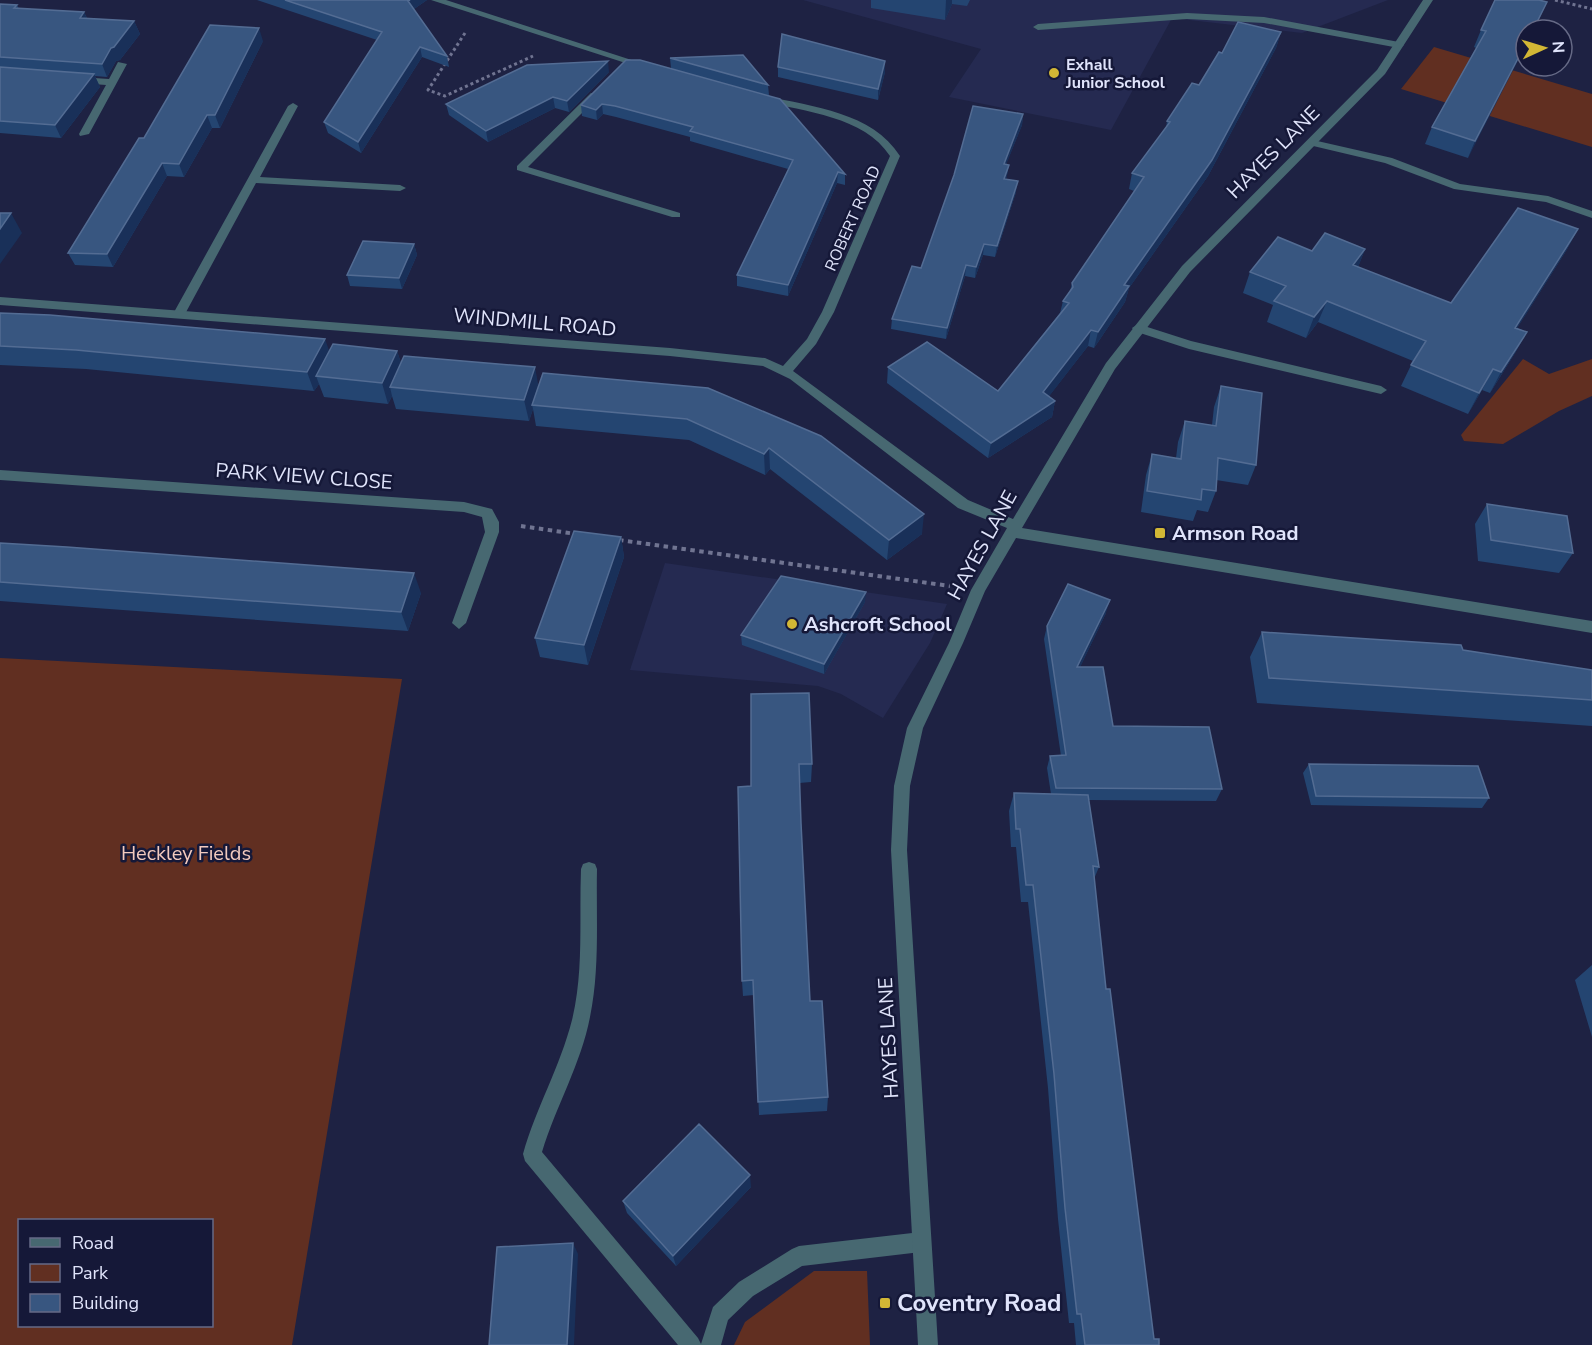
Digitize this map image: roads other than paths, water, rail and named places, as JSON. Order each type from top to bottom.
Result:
[{"type":"street","points":[[436,0],[555,39],[625,65],[662,71]]},
{"type":"street","name":"HAYES LANE","points":[[928,1345],[899,850],[902,786],[915,728],[956,643],[978,590],[1077,418],[1110,366],[1186,269],[1381,72],[1428,0]]},
{"type":"street","points":[[1038,27],[1187,16],[1264,20],[1399,45]]},
{"type":"street","points":[[84,134],[122,64]]},
{"type":"street","points":[[67,79],[112,82]]},
{"type":"street","points":[[604,86],[521,168],[676,215]]},
{"type":"street","name":"ROBERT ROAD","points":[[752,96],[866,127],[882,136],[895,156],[828,312],[812,341],[786,371]]},
{"type":"street","points":[[179,314],[293,106]]},
{"type":"street","points":[[1312,143],[1388,160],[1458,187],[1548,199],[1592,215]]},
{"type":"street","points":[[253,180],[400,188]]},
{"type":"street","name":"WINDMILL ROAD","points":[[0,301],[765,362],[786,371],[963,504],[1015,529]]},
{"type":"street","points":[[1138,328],[1189,345],[1381,390]]},
{"type":"street","name":"PARK VIEW CLOSE","points":[[0,475],[464,507],[487,513],[492,522],[492,532],[459,623]]},
{"type":"street","points":[[1015,529],[1592,627]]},
{"type":"street","points":[[589,869],[587,976],[577,1038],[540,1125],[532,1154],[692,1345]]},
{"type":"street","points":[[711,1345],[720,1314],[746,1289],[800,1256],[921,1242]]},
{"type":"place","name":"Exhall Junior School","points":[[1054,73]]},
{"type":"place","name":"Armson Road","points":[[1160,533]]},
{"type":"place","name":"Ashcroft School","points":[[792,624]]},
{"type":"place","name":"Coventry Road","points":[[885,1303]]},
{"type":"park label","name":"Heckley Fields","points":[[186,853]]}]
